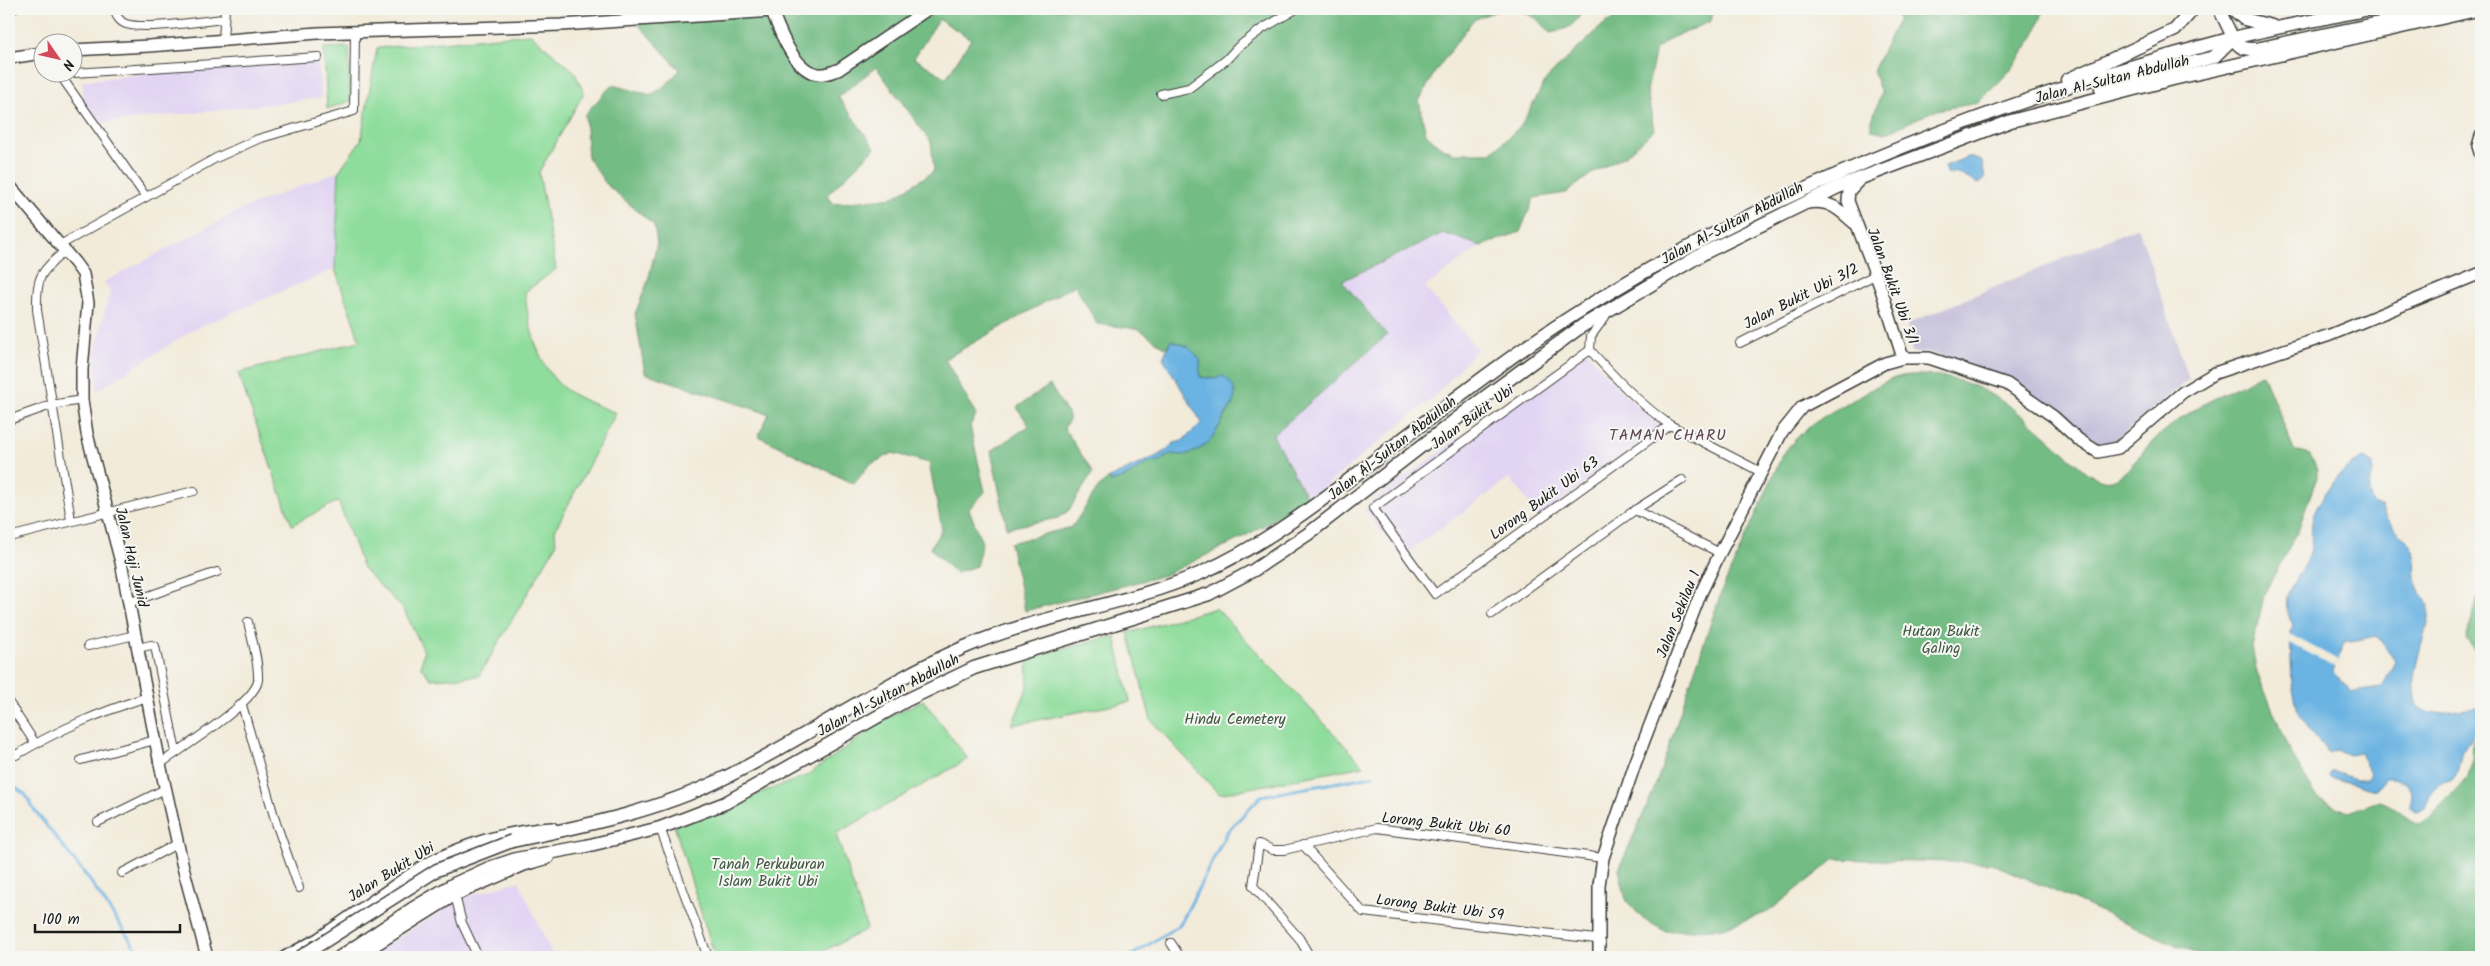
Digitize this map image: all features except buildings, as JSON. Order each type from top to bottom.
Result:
[{"type":"main road","points":[[2004,110],[2175,30],[2192,9]]},
{"type":"main road","points":[[2232,9],[2244,19],[2254,24],[2282,27]]},
{"type":"main road","name":"Jalan Al-Sultan Abdullah","points":[[300,957],[437,870],[512,841],[581,826],[655,805],[718,781],[899,679],[968,646],[1202,572],[1300,516],[1496,369],[1578,312],[1678,252],[1800,190],[1852,166],[2004,110],[2145,63],[2233,38],[2370,9]]},
{"type":"main road","points":[[2011,121],[2132,78],[2214,57],[2233,38],[2238,46],[2244,49],[2256,49],[2382,21],[2462,9]]},
{"type":"main road","name":"Jalan Al-Sultan Abdullah","points":[[340,957],[412,909],[454,884],[489,868],[516,859],[586,846],[660,828],[725,803],[907,700],[974,668],[1042,645],[1170,608],[1209,594],[1254,570],[1308,534],[1485,397],[1582,326],[1704,253],[1802,204],[1862,177],[2011,121],[2126,90],[2481,9]]},
{"type":"street","points":[[115,9],[119,19],[125,24],[152,26],[224,19]]},
{"type":"street","points":[[223,40],[225,9]]},
{"type":"street","points":[[634,9],[636,21]]},
{"type":"street","points":[[82,49],[356,31],[438,30],[636,21],[772,10],[785,44],[793,56],[812,72],[822,75],[838,70],[928,9]]},
{"type":"street","points":[[1161,94],[1189,88],[1226,60],[1238,47],[1296,9]]},
{"type":"street","points":[[2219,9],[2233,38]]},
{"type":"street","points":[[71,520],[37,310],[36,286],[40,276],[62,248],[146,197],[216,158],[258,139],[354,111],[356,31]]},
{"type":"street","points":[[9,58],[32,55]]},
{"type":"street","points":[[82,71],[318,56]]},
{"type":"street","points":[[65,82],[146,197]]},
{"type":"street","points":[[2481,136],[2478,146],[2481,156]]},
{"type":"street","name":"Jalan Bukit Ubi 3/1","points":[[1862,177],[1848,196],[1855,224],[1875,275],[1903,358]]},
{"type":"street","name":"Jalan Haji Junid","points":[[9,185],[83,274],[88,303],[82,369],[82,400],[93,464],[121,562],[165,789],[177,844],[206,955]]},
{"type":"street","points":[[1802,204],[1819,201],[1826,202],[1836,207],[1855,224]]},
{"type":"street","name":"Jalan Sekilau 1","points":[[1599,957],[1601,943],[1599,885],[1603,858],[1677,654],[1720,553],[1782,432],[1802,407],[1885,363],[1903,358],[1928,358],[1979,373],[2007,384],[2054,416],[2079,440],[2098,452],[2108,451],[2118,448],[2183,392],[2215,373],[2330,335],[2481,273]]},
{"type":"street","name":"Jalan Bukit Ubi 3/2","points":[[1740,343],[1875,275]]},
{"type":"street","points":[[1615,307],[1598,324],[1591,336],[1590,350],[1629,393],[1670,425],[1761,472]]},
{"type":"street","name":"Jalan Bukit Ubi","points":[[1434,594],[1373,508],[1590,350]]},
{"type":"street","points":[[9,420],[51,405],[82,400]]},
{"type":"street","name":"Lorong Bukit Ubi 63","points":[[1434,594],[1670,425]]},
{"type":"street","points":[[1492,614],[1635,510],[1682,480]]},
{"type":"street","points":[[9,537],[71,520],[194,491]]},
{"type":"street","points":[[1635,510],[1720,553]]},
{"type":"street","points":[[128,603],[217,572]]},
{"type":"street","points":[[160,764],[242,704],[258,682],[248,622]]},
{"type":"street","points":[[88,646],[135,635]]},
{"type":"street","points":[[138,648],[155,646],[176,752]]},
{"type":"street","points":[[9,750],[16,755],[35,743],[92,715],[146,697]]},
{"type":"street","points":[[9,703],[35,743]]},
{"type":"street","points":[[242,704],[276,823],[299,888]]},
{"type":"street","points":[[81,760],[155,740]]},
{"type":"street","points":[[98,822],[165,789]]},
{"type":"street","name":"Jalan Bukit Ubi","points":[[286,957],[318,938],[423,866],[440,857],[510,833],[581,826]]},
{"type":"street","points":[[660,828],[708,957]]},
{"type":"street","name":"Lorong Bukit Ubi 60","points":[[1310,957],[1299,938],[1254,886],[1259,844],[1278,850],[1377,828],[1603,858]]},
{"type":"street","points":[[122,873],[177,844]]},
{"type":"street","name":"Lorong Bukit Ubi 59","points":[[1303,845],[1363,912],[1596,939],[1601,943]]},
{"type":"street","points":[[356,957],[455,895],[524,865],[586,846]]},
{"type":"street","points":[[455,895],[462,923],[478,957]]},
{"type":"street","points":[[313,957],[318,938]]},
{"type":"street","points":[[1171,943],[1180,957]]},
{"type":"shaded area","points":[[317,54],[322,98],[87,125],[82,81]]},
{"type":"shaded area","points":[[339,171],[335,269],[194,329],[97,391],[95,351],[110,291],[104,282],[242,209]]},
{"type":"shaded area","points":[[2138,227],[2189,379],[2110,444],[2096,443],[2050,406],[2008,378],[1930,353],[1912,352],[1907,324]]},
{"type":"shaded area","points":[[1443,233],[1481,246],[1425,287],[1477,349],[1436,395],[1308,500],[1272,435],[1386,335],[1342,281]]},
{"type":"shaded area","points":[[1584,349],[1624,394],[1661,427],[1540,517],[1510,478],[1401,557],[1365,510],[1374,499]]},
{"type":"shaded area","points":[[519,881],[553,957],[367,957],[462,898]]},
{"type":"green space","points":[[634,9],[1515,9],[1496,11],[1473,20],[1435,72],[1419,101],[1426,134],[1438,145],[1453,153],[1491,153],[1521,126],[1547,78],[1605,23],[1636,9],[1714,9],[1711,21],[1671,38],[1656,49],[1647,91],[1654,130],[1626,155],[1591,174],[1566,193],[1534,198],[1520,232],[1481,246],[1443,233],[1342,281],[1387,335],[1273,435],[1308,500],[1240,539],[1165,575],[1025,611],[1010,543],[1072,527],[1098,488],[1109,478],[1111,482],[1126,477],[1148,463],[1159,461],[1171,454],[1183,455],[1197,451],[1210,441],[1234,402],[1218,379],[1200,377],[1188,347],[1171,340],[1166,348],[1139,329],[1097,324],[1075,285],[945,359],[976,415],[970,426],[985,492],[969,509],[982,543],[976,566],[955,573],[930,548],[942,529],[929,463],[893,453],[869,465],[854,484],[758,436],[769,414],[645,373],[635,314],[648,281],[657,243],[654,225],[607,185],[588,158],[585,114],[612,85],[651,95],[666,85],[680,70],[635,21]],"holes":[[[939,19],[971,39],[946,78],[914,58]],[[876,67],[931,142],[934,171],[894,197],[834,204],[827,195],[875,148],[838,97]]]},
{"type":"green space","points":[[1515,9],[1583,9],[1570,26],[1550,33],[1536,18]]},
{"type":"green space","points":[[1889,9],[2044,9],[2035,35],[2011,70],[1978,103],[1937,110],[1885,133],[1872,130],[1871,124],[1881,93],[1873,71],[1899,18]]},
{"type":"green space","points":[[530,34],[574,71],[584,93],[539,172],[556,269],[525,292],[532,332],[536,346],[556,381],[577,397],[616,413],[555,530],[556,545],[479,676],[431,679],[421,667],[424,651],[404,610],[363,568],[338,501],[292,525],[238,373],[360,341],[335,269],[339,171],[361,140],[377,48]]},
{"type":"green space","points":[[349,47],[350,101],[327,109],[324,48]]},
{"type":"green space","name":"Hutan Bukit Galing","points":[[2263,374],[2294,450],[2310,454],[2317,470],[2317,477],[2297,533],[2265,592],[2252,647],[2257,673],[2293,757],[2318,798],[2348,812],[2379,801],[2419,824],[2427,820],[2468,777],[2472,763],[2473,740],[2481,726],[2481,957],[2203,957],[1991,863],[1835,859],[1768,912],[1723,928],[1665,931],[1643,919],[1626,900],[1619,869],[1655,787],[1722,590],[1782,456],[1796,438],[1814,423],[1889,380],[1912,375],[1939,376],[1964,383],[1987,393],[2009,406],[2029,421],[2087,473],[2099,479],[2112,480],[2132,465],[2149,445],[2175,423],[2203,405]]},
{"type":"green space","points":[[1050,385],[1070,418],[1064,428],[1093,472],[1069,510],[1058,518],[1007,528],[991,451],[1029,426],[1017,407]]},
{"type":"green space","points":[[2481,586],[2481,659],[2466,639]]},
{"type":"green space","name":"Hindu Cemetery","points":[[1216,608],[1364,766],[1219,794],[1151,720],[1128,633]]},
{"type":"green space","points":[[1115,636],[1130,702],[1012,725],[1028,686],[1027,657]]},
{"type":"green space","name":"Tanah Perkuburan Islam Bukit Ubi","points":[[923,700],[968,759],[836,834],[867,929],[812,957],[715,957],[674,825],[806,776],[889,717]]},
{"type":"water","points":[[1968,157],[1973,157],[1982,162],[1985,179],[1979,184],[1955,172],[1948,175],[1945,166]]},
{"type":"water","points":[[1171,340],[1188,347],[1200,359],[1200,377],[1217,379],[1219,376],[1224,376],[1232,384],[1235,392],[1234,401],[1210,441],[1197,451],[1183,455],[1171,454],[1159,461],[1148,463],[1126,477],[1111,482],[1109,478],[1163,453],[1174,443],[1182,441],[1202,423],[1163,358]]},
{"type":"water","points":[[2365,458],[2373,463],[2369,487],[2370,497],[2373,504],[2382,508],[2388,521],[2411,547],[2418,588],[2429,605],[2428,618],[2415,669],[2414,694],[2418,707],[2429,713],[2481,709],[2481,718],[2469,743],[2462,750],[2457,773],[2453,779],[2439,783],[2430,795],[2425,808],[2417,812],[2410,808],[2411,790],[2403,781],[2386,778],[2375,790],[2330,777],[2331,772],[2335,772],[2356,779],[2367,779],[2370,773],[2360,753],[2349,755],[2337,750],[2328,753],[2299,715],[2292,685],[2290,632],[2293,625],[2288,613],[2288,594],[2306,563],[2310,552],[2312,521],[2316,509],[2334,482],[2357,461]],"holes":[[[2377,636],[2395,661],[2382,688],[2352,692],[2333,671],[2345,642]]]},
{"type":"pier","points":[[2289,634],[2338,660],[2335,667],[2288,642]]},
{"type":"waterway","points":[[1129,957],[1180,925],[1227,832],[1261,796],[1373,776]]},
{"type":"waterway","points":[[9,784],[25,794],[35,811],[88,878],[142,957]]},
{"type":"district","name":"TAMAN CHARU","points":[[1668,434]]}]
